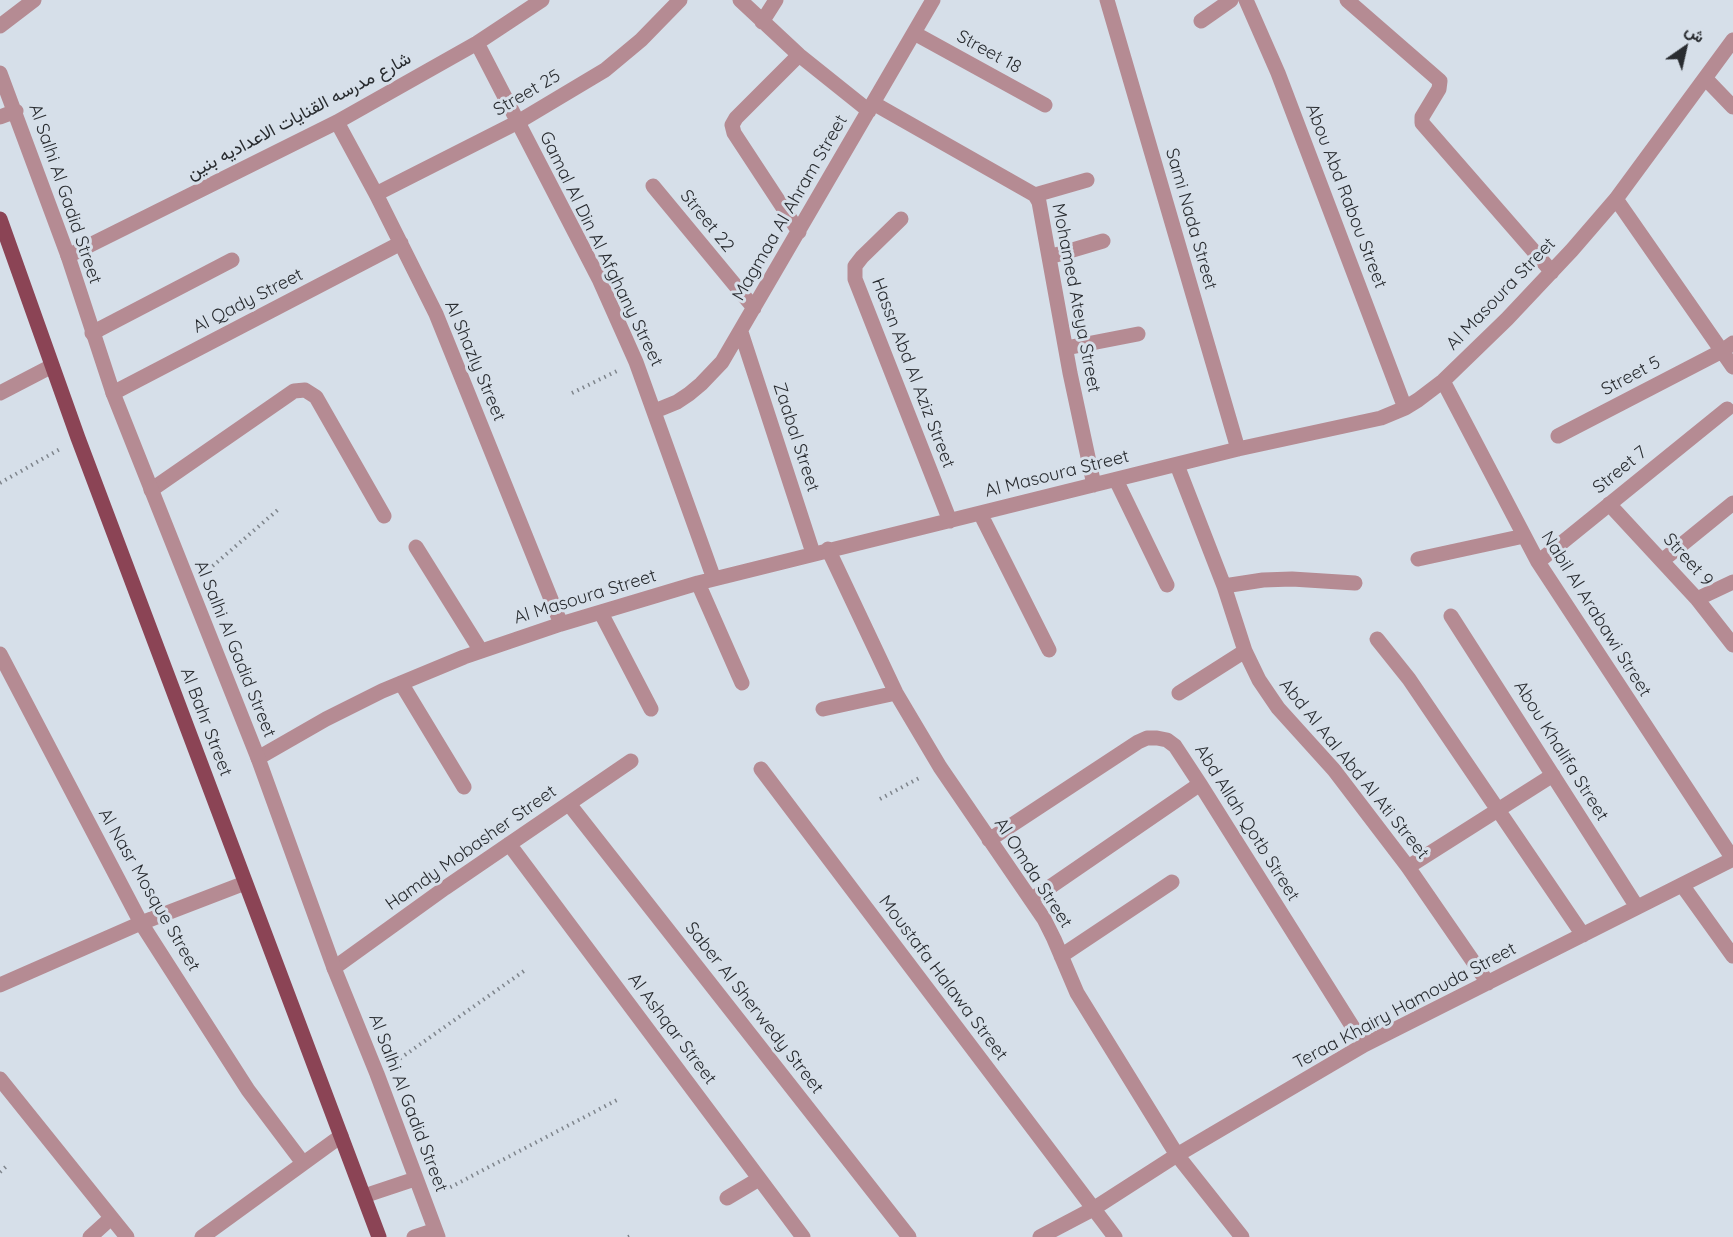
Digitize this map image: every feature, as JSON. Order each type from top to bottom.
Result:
[{"type":"main road","name":"Al Bahr Street","points":[[0,219],[78,438],[379,1237]]},
{"type":"street","points":[[0,26],[34,0]]},
{"type":"street","name":"شارع مدرسه القنايات الاعداديه بنين","points":[[68,256],[337,122],[477,44],[542,0]]},
{"type":"street","name":"Street 25","points":[[376,194],[518,122],[605,70],[641,40],[680,0]]},
{"type":"street","name":"Mohamed Ateya Street","points":[[740,0],[799,55],[871,107],[1035,195],[1039,202],[1066,348],[1095,485]]},
{"type":"street","points":[[762,22],[776,0]]},
{"type":"street","name":"Magmaa Al Ahram Street","points":[[655,411],[677,402],[701,384],[722,362],[933,0]]},
{"type":"street","name":"Sami Nada Street","points":[[1107,0],[1238,449]]},
{"type":"street","points":[[1201,21],[1232,0]]},
{"type":"street","name":"Abou Abd Rabou Street","points":[[1246,0],[1282,84],[1405,408]]},
{"type":"street","points":[[1347,0],[1440,81],[1439,89],[1422,117],[1422,123],[1552,272]]},
{"type":"street","name":"Street 18","points":[[914,33],[1045,105]]},
{"type":"street","name":"Al Masoura Street","points":[[258,758],[327,718],[401,683],[482,651],[561,624],[698,583],[820,551],[1238,449],[1381,418],[1405,408],[1443,381],[1552,272],[1616,199],[1733,40]]},
{"type":"street","name":"Gamal Al Din Al Afghany Street","points":[[477,44],[598,279],[636,362],[714,579]]},
{"type":"street","points":[[799,55],[736,118],[732,125],[734,134],[799,232]]},
{"type":"street","name":"Al Salhi Al Gadid Street","points":[[0,73],[68,256],[113,393],[258,758],[334,968],[377,1074],[436,1233]]},
{"type":"street","points":[[1705,78],[1733,107]]},
{"type":"street","points":[[0,117],[16,111]]},
{"type":"street","name":"Al Shazly Street","points":[[337,122],[436,314],[561,624]]},
{"type":"street","points":[[1035,195],[1087,180]]},
{"type":"street","name":"Street 22","points":[[653,186],[754,308]]},
{"type":"street","points":[[1616,199],[1727,347],[1733,367]]},
{"type":"street","name":"Hassn Abd Al Aziz Street","points":[[901,219],[855,266],[855,279],[950,521]]},
{"type":"street","points":[[1049,257],[1103,241]]},
{"type":"street","name":"Al Qady Street","points":[[113,393],[401,243]]},
{"type":"street","points":[[92,333],[232,261]]},
{"type":"street","name":"Zaabal Street","points":[[741,332],[820,551]]},
{"type":"street","points":[[1066,348],[1138,334]]},
{"type":"street","name":"Street 5","points":[[1558,436],[1727,347]]},
{"type":"street","points":[[0,393],[52,366]]},
{"type":"street","name":"Nabil Al Arabawi Street","points":[[1443,381],[1538,562],[1733,859]]},
{"type":"street","points":[[151,490],[294,391],[305,390],[316,397],[384,516]]},
{"type":"street","name":"Street 7","points":[[1538,562],[1726,409]]},
{"type":"street","name":"Abd Al Aal Abd Al Ati Street","points":[[1177,465],[1224,586],[1245,651],[1259,680],[1278,708],[1334,770],[1408,867],[1488,983]]},
{"type":"street","points":[[1116,480],[1167,585]]},
{"type":"street","points":[[1663,560],[1733,503]]},
{"type":"street","name":"Street 9","points":[[1609,504],[1698,598],[1733,645]]},
{"type":"street","points":[[980,513],[1049,650]]},
{"type":"street","points":[[1418,559],[1524,536]]},
{"type":"street","points":[[417,547],[482,651]]},
{"type":"street","name":"Al Omda Street","points":[[820,551],[896,693],[940,767],[1044,919],[1077,993],[1177,1155],[1242,1237]]},
{"type":"street","points":[[1224,586],[1282,579],[1355,584]]},
{"type":"street","points":[[1698,598],[1733,582]]},
{"type":"street","points":[[698,583],[742,683]]},
{"type":"street","points":[[601,613],[651,709]]},
{"type":"street","name":"Abou Khalifa Street","points":[[1452,616],[1637,907]]},
{"type":"street","points":[[1377,639],[1408,679],[1499,809],[1583,935]]},
{"type":"street","points":[[1179,693],[1245,651]]},
{"type":"street","name":"Al Nasr Mosque Street","points":[[0,654],[141,923],[248,1090],[303,1163]]},
{"type":"street","points":[[401,683],[464,787]]},
{"type":"street","points":[[823,710],[896,693]]},
{"type":"street","name":"Abd Allah Qotb Street","points":[[989,840],[1138,741],[1157,738],[1175,746],[1364,1045]]},
{"type":"street","name":"Hamdy Mobasher Street","points":[[334,968],[509,844],[632,761]]},
{"type":"street","name":"Moustafa Halawa Street","points":[[761,769],[1115,1237]]},
{"type":"street","points":[[1408,867],[1553,775]]},
{"type":"street","points":[[1030,900],[1200,784]]},
{"type":"street","name":"Saber Al Sherwedy Street","points":[[569,804],[909,1237]]},
{"type":"street","name":"Al Ashqar Street","points":[[509,844],[803,1237]]},
{"type":"street","name":"Teraa Khairy Hamouda Street","points":[[1040,1237],[1093,1209],[1177,1155],[1364,1045],[1733,859]]},
{"type":"street","points":[[1060,956],[1172,882]]},
{"type":"street","points":[[0,985],[141,923],[245,883]]},
{"type":"street","points":[[1682,885],[1733,956]]},
{"type":"street","points":[[0,1079],[127,1237]]},
{"type":"street","points":[[202,1237],[341,1136]]},
{"type":"street","points":[[364,1196],[415,1179]]},
{"type":"street","points":[[727,1198],[759,1179]]},
{"type":"street","points":[[90,1237],[111,1218]]},
{"type":"street","points":[[414,1237],[436,1233]]},
{"type":"path","points":[[572,393],[636,362]]},
{"type":"path","points":[[0,483],[78,438]]},
{"type":"path","points":[[189,586],[280,508]]},
{"type":"path","points":[[880,799],[940,767]]},
{"type":"path","points":[[377,1074],[524,971]]},
{"type":"path","points":[[424,1201],[617,1100]]},
{"type":"path","points":[[0,1172],[9,1164]]}]
